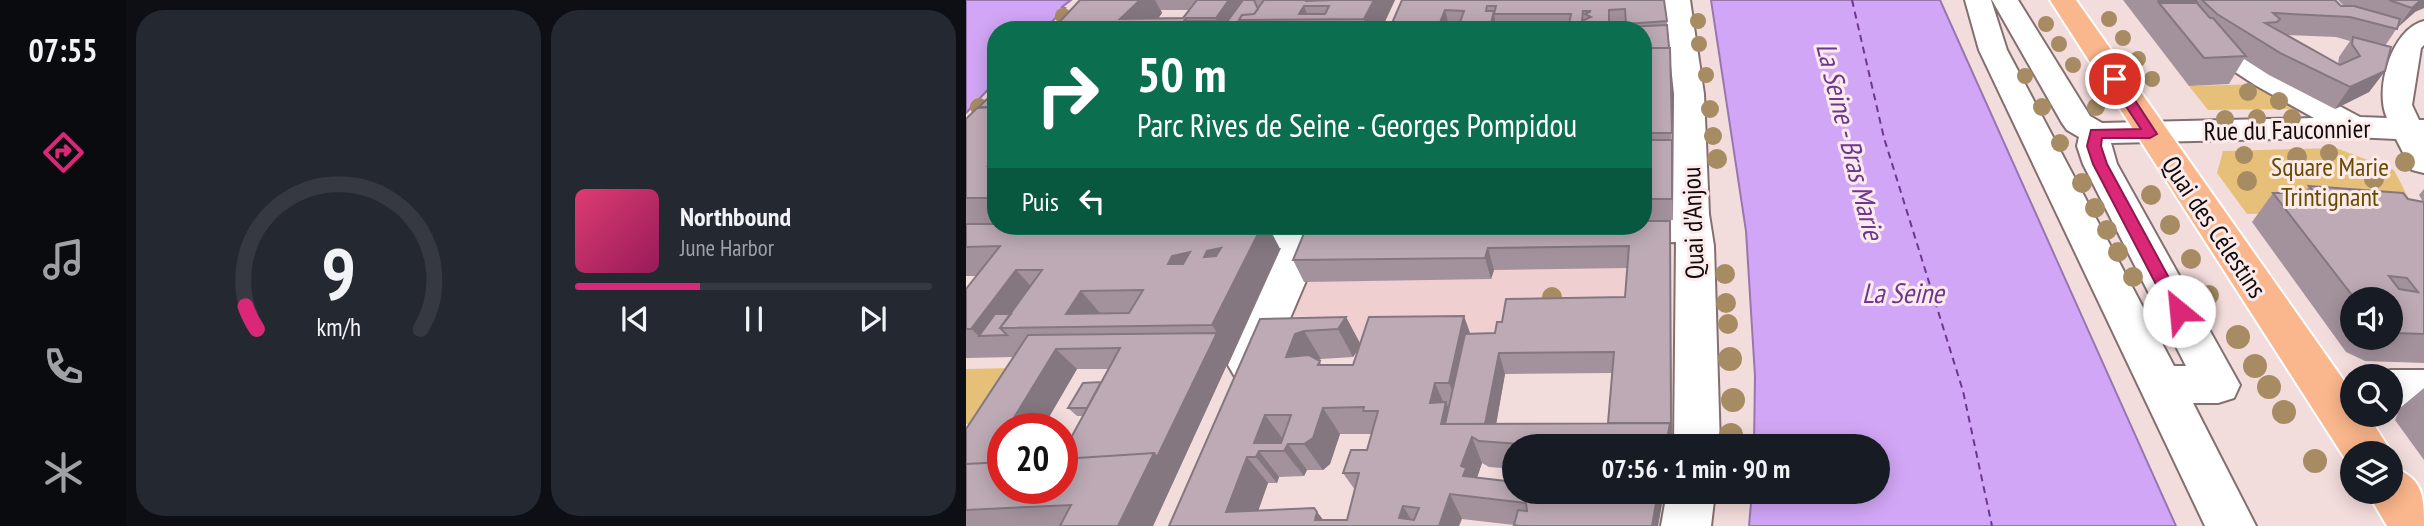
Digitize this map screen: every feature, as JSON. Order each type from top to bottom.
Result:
[{"type":"main road","name":"Quai des Célestins","points":[[2063,0],[2150,134],[2338,387],[2363,441]]},
{"type":"main road","points":[[2401,504],[2416,526]]},
{"type":"street","name":"Quai d'Anjou","points":[[1677,0],[1689,94],[1697,434]]},
{"type":"street","points":[[1978,0],[1993,50],[2231,526]]},
{"type":"street","points":[[2005,0],[2078,122],[2096,133],[2094,146],[2100,164],[2218,385],[2159,384]]},
{"type":"street","points":[[2168,0],[2198,35],[2266,79],[2354,127]]},
{"type":"street","points":[[2424,29],[2407,46],[2396,105],[2416,130],[2424,162]]},
{"type":"street","name":"Rue du Fauconnier","points":[[2096,133],[2150,134],[2354,127],[2416,130]]},
{"type":"street","points":[[1652,230],[1693,229]]},
{"type":"street","points":[[1181,237],[1218,235]]},
{"type":"street","points":[[1235,400],[1307,235]]},
{"type":"street","points":[[2403,389],[2424,389]]},
{"type":"street","points":[[1686,526],[1689,504]]},
{"type":"shaded area","points":[[1670,242],[1672,341],[1278,347],[1311,267]]},
{"type":"green space","points":[[2263,84],[2298,109],[2208,110],[2189,86]]},
{"type":"green space","name":"Square Marie Trintignant","points":[[2336,148],[2394,170],[2424,228],[2292,213],[2247,214],[2217,173],[2223,151]]},
{"type":"green space","points":[[1012,368],[974,424],[966,424],[966,369]]},
{"type":"water","points":[[966,0],[1071,0],[1062,7],[1065,8],[1053,21],[987,21],[987,91],[966,113]]},
{"type":"water","name":"La Seine","points":[[1711,0],[1940,0],[2176,526],[1749,526],[1751,504],[1890,504],[1890,434],[1754,434],[1755,376],[1746,231]]},
{"type":"building","points":[[1080,0],[1140,0],[1120,19],[1183,18],[1197,0],[1229,0],[1216,18],[1186,18],[1184,21],[1060,21]]},
{"type":"building","points":[[1243,0],[1254,0],[1258,9],[1254,14],[1242,15],[1239,21],[1228,21]]},
{"type":"building","points":[[1264,0],[1374,0],[1364,19],[1239,20],[1242,15],[1254,14]],"holes":[[[1304,6],[1329,6],[1325,14],[1299,14]]]},
{"type":"building","points":[[1402,0],[1664,0],[1667,21],[1626,21],[1625,9],[1609,10],[1609,21],[1582,21],[1570,21],[1571,14],[1494,14],[1496,6],[1487,6],[1486,11],[1494,11],[1492,21],[1460,21],[1464,11],[1445,10],[1441,21],[1393,21]],"holes":[[[1583,11],[1591,11],[1585,14],[1591,17],[1582,21]]]},
{"type":"building","points":[[2158,0],[2196,0],[2197,2],[2159,2]]},
{"type":"building","points":[[2202,0],[2335,0],[2341,6],[2354,6],[2400,19],[2397,29],[2350,17],[2273,13],[2280,19],[2277,22],[2265,23],[2340,65],[2360,56],[2352,44],[2353,37],[2391,47],[2385,71],[2350,87],[2282,54],[2217,14]]},
{"type":"building","points":[[2389,0],[2421,0],[2412,8]]},
{"type":"building","points":[[2159,3],[2197,3],[2246,56],[2204,58]]},
{"type":"building","points":[[1667,25],[1669,48],[1652,48],[1652,26]]},
{"type":"building","points":[[1652,48],[1670,48],[1672,133],[1652,133]]},
{"type":"building","points":[[987,99],[987,107],[979,107]]},
{"type":"building","points":[[987,107],[987,198],[966,198],[966,119],[977,108]]},
{"type":"building","points":[[1652,140],[1672,140],[1672,199],[1652,199]]},
{"type":"building","points":[[2309,186],[2403,193],[2408,199],[2424,202],[2424,334],[2403,333],[2403,290],[2418,292],[2407,278],[2389,276],[2397,287],[2346,287],[2273,193],[2315,193]]},
{"type":"building","points":[[1652,221],[1670,221],[1671,429],[1670,423],[1608,423],[1614,352],[1499,353],[1485,424],[1445,424],[1465,334],[1495,333],[1497,322],[1502,322],[1506,299],[1625,297],[1629,246],[1488,248],[1485,258],[1293,260],[1303,235],[1652,235]]},
{"type":"building","points":[[966,224],[987,224],[987,235],[1257,235],[1212,325],[1000,328],[1042,270],[1016,270],[971,329],[966,329],[966,289],[1000,246],[966,247]],"holes":[[[1221,248],[1216,256],[1204,257],[1207,251]],[[1190,252],[1183,264],[1168,264],[1172,256]],[[1143,290],[1129,313],[1066,314],[1081,291]]]},
{"type":"building","points":[[995,314],[1011,314],[1000,328],[1007,335],[979,336]]},
{"type":"building","points":[[1464,316],[1449,383],[1435,383],[1430,403],[1446,402],[1441,424],[1670,423],[1668,434],[1502,434],[1502,443],[1479,441],[1472,437],[1461,466],[1466,468],[1463,476],[1502,481],[1502,500],[1450,494],[1439,526],[1169,526],[1260,319],[1346,317],[1338,329],[1295,334],[1286,357],[1309,355],[1320,361],[1318,365],[1353,365],[1369,317]],"holes":[[[1364,407],[1363,411],[1378,411],[1367,450],[1351,450],[1343,473],[1359,473],[1347,520],[1315,520],[1317,512],[1314,508],[1226,512],[1247,457],[1256,457],[1259,451],[1284,451],[1288,444],[1304,444],[1313,438],[1323,408]],[[1265,415],[1291,415],[1281,443],[1254,443]],[[1403,506],[1419,508],[1414,520],[1399,518]]]},
{"type":"building","points":[[1217,333],[1157,457],[1154,453],[1078,458],[1078,425],[1120,348],[1056,349],[1017,413],[987,413],[987,463],[966,464],[966,429],[1028,335]]},
{"type":"building","points":[[1101,382],[1087,408],[1068,408],[1083,383]]},
{"type":"building","points":[[1154,453],[1118,526],[1060,526],[1071,505],[966,510],[966,464],[987,463],[987,504],[1078,504],[1078,458]]},
{"type":"building","points":[[1526,504],[1656,504],[1652,526],[1514,525],[1518,510],[1527,511]]},
{"type":"ferry route","points":[[1852,0],[1884,138],[1963,391],[1992,526]]},
{"type":"route","points":[[2115,79],[2150,134],[2096,133],[2094,146],[2100,164],[2179,311]]},
{"type":"water label","name":"La Seine - Bras Marie","points":[[1850,141]]}]
